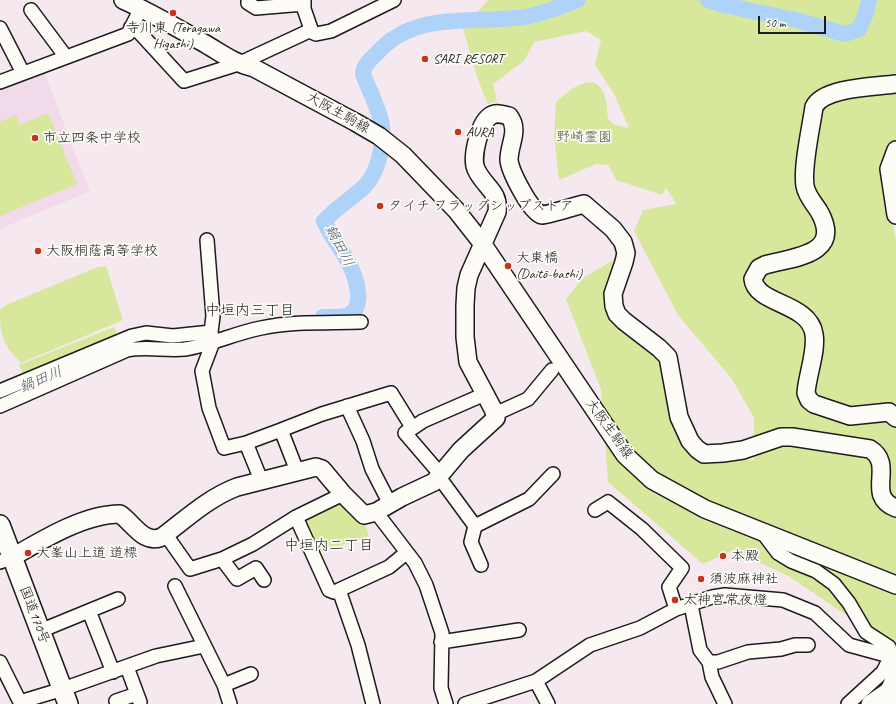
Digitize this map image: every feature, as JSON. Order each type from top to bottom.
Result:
[{"type":"highway","name":"国道170号","points":[[0,525],[6,560],[40,631],[65,697]]},
{"type":"main road","name":"大阪生駒線","points":[[123,0],[141,8],[238,64],[254,68],[352,126],[401,159],[427,179],[456,210],[482,243],[625,455],[652,480],[705,509],[896,585]]},
{"type":"main road","points":[[896,84],[847,90],[824,96],[818,101],[814,107],[805,174],[805,187],[809,197],[825,224],[823,243],[819,248],[809,252],[765,264],[759,268],[753,279],[757,290],[764,295],[791,307],[802,315],[814,333],[814,343],[806,393],[809,400],[814,404],[850,416],[889,412],[896,418]]},
{"type":"main road","points":[[6,560],[50,536],[107,514],[120,514],[148,539],[156,540],[166,535],[213,498],[237,487],[316,467],[322,469],[343,494],[364,514],[383,508],[402,497],[424,488],[440,476],[461,450],[496,418],[468,362],[465,320],[466,288],[482,243],[497,212],[498,203],[494,194],[476,170],[474,160],[475,149],[484,122],[496,113],[509,116],[514,122],[515,131],[509,161],[512,172],[535,212],[542,215],[584,204],[613,229],[623,242],[626,253],[614,294],[614,306],[617,314],[624,321],[660,348],[668,358],[679,417],[690,441],[697,449],[704,454],[723,453],[743,450],[781,437],[792,437],[870,449],[878,453],[881,460],[883,471],[881,493],[883,499],[887,505],[896,508]]},
{"type":"main road","points":[[896,150],[889,169],[896,215]]},
{"type":"main road","points":[[870,704],[892,695]]},
{"type":"street","points":[[248,0],[248,3],[256,8],[304,2],[311,29],[309,31]]},
{"type":"street","points":[[131,27],[140,33],[184,82],[238,64],[309,31],[316,34],[332,31],[394,0]]},
{"type":"street","points":[[0,82],[128,34],[141,8]]},
{"type":"street","points":[[32,10],[66,57]]},
{"type":"street","points":[[0,28],[23,73]]},
{"type":"street","points":[[207,240],[214,316],[212,337],[202,371],[209,408],[224,448],[246,443],[347,406],[391,393],[412,427]]},
{"type":"street","points":[[0,406],[10,394],[128,350],[140,348],[166,350],[186,349],[212,337],[279,325],[361,322]]},
{"type":"street","points":[[495,414],[528,399],[552,370]]},
{"type":"street","points":[[481,565],[471,542],[475,526],[440,476],[405,433],[412,427],[485,394]]},
{"type":"street","points":[[347,406],[363,441],[383,508],[406,553],[415,563],[426,585],[439,623],[442,633],[441,688],[446,704]]},
{"type":"street","points":[[280,430],[297,471]]},
{"type":"street","points":[[246,443],[261,480]]},
{"type":"street","points":[[475,526],[529,499],[553,474]]},
{"type":"street","points":[[166,535],[190,569],[222,559],[253,544],[296,517],[343,494]]},
{"type":"street","points":[[595,510],[608,502],[642,529],[682,568],[668,587],[676,609]]},
{"type":"street","points":[[296,517],[329,590],[334,592],[389,567],[406,553]]},
{"type":"street","points":[[763,533],[778,553],[791,562],[816,571],[834,584],[849,603],[866,632],[889,647],[892,695]]},
{"type":"street","points":[[222,559],[237,579],[256,568],[264,580]]},
{"type":"street","points":[[175,586],[224,685],[230,704]]},
{"type":"street","points":[[339,590],[358,645],[374,704]]},
{"type":"street","points":[[465,704],[536,681],[590,645],[640,628],[676,609],[712,597],[725,595],[783,600],[815,613],[849,645],[890,663]]},
{"type":"street","points":[[40,631],[118,599]]},
{"type":"street","points":[[691,605],[700,650],[709,662],[712,677],[724,704]]},
{"type":"street","points":[[89,610],[113,672]]},
{"type":"street","points":[[441,642],[519,630]]},
{"type":"street","points":[[709,662],[718,662],[748,652],[795,645],[808,645]]},
{"type":"street","points":[[0,662],[20,702],[65,697],[113,672],[156,656],[204,646]]},
{"type":"street","points":[[848,704],[883,672],[890,663]]},
{"type":"street","points":[[116,701],[139,698],[127,667]]},
{"type":"street","points":[[224,685],[251,674]]},
{"type":"street","points":[[536,681],[548,704]]},
{"type":"shaded area","name":"市立四条中学校","points":[[43,70],[90,191],[0,229],[0,86]]},
{"type":"green space","name":"野崎霊園","points":[[488,0],[896,0],[896,143],[885,183],[896,241],[896,649],[790,577],[734,550],[703,564],[608,482],[601,389],[566,299],[582,279],[613,260],[606,300],[662,356],[683,440],[692,457],[754,460],[754,418],[732,379],[678,315],[634,231],[643,210],[676,204],[666,187],[662,195],[616,180],[608,165],[596,164],[559,180],[554,136],[556,102],[568,92],[582,84],[589,82],[595,83],[601,88],[605,97],[608,119],[615,125],[629,128],[614,94],[595,65],[601,40],[586,31],[534,42],[524,61],[493,84],[497,101],[488,104],[478,80],[463,29]]},
{"type":"green space","points":[[48,113],[77,184],[0,216],[0,122],[16,115],[20,125]]},
{"type":"green space","points":[[106,266],[123,320],[21,363],[3,339],[0,310],[6,305],[98,267]]},
{"type":"green space","points":[[114,327],[117,335],[23,373],[19,365]]},
{"type":"green space","points":[[345,501],[361,515],[369,536],[312,555],[303,520],[304,517]]},
{"type":"waterway","name":"鍋田川","points":[[323,317],[339,317],[348,315],[354,311],[357,304],[358,288],[352,272],[346,258],[324,221],[364,187],[373,174],[379,159],[382,142],[382,126],[377,108],[363,74],[368,62],[393,39],[408,31],[425,25],[461,20],[524,17],[548,11],[578,0]]},
{"type":"waterway","name":"鍋田川","points":[[708,0],[723,5],[796,20],[845,34],[859,29],[866,13],[869,0]]},
{"type":"waterway","name":"鍋田川","points":[[115,348],[140,341],[169,343]]},
{"type":"waterway","name":"鍋田川","points":[[0,397],[41,381]]},
{"type":"place","name":"寺川東 (Teragawa Higashi)","points":[[173,13]]},
{"type":"place","name":"SARI RESORT","points":[[425,59]]},
{"type":"place","name":"AURA","points":[[458,132]]},
{"type":"place","name":"市立四条中学校","points":[[35,138]]},
{"type":"place","name":"タイチ フラッグシップストア","points":[[380,206]]},
{"type":"place","name":"大阪桐蔭高等学校","points":[[38,251]]},
{"type":"place","name":"大東橋 (Daitō-bashi)","points":[[508,266]]},
{"type":"place","name":"大峯山上道 道標","points":[[28,553]]},
{"type":"place","name":"本殿","points":[[723,556]]},
{"type":"place","name":"須波麻神社","points":[[701,579]]},
{"type":"place","name":"太神宮常夜燈","points":[[675,600]]},
{"type":"district","name":"中垣内三丁目","points":[[250,311]]},
{"type":"district","name":"中垣内二丁目","points":[[329,546]]}]
